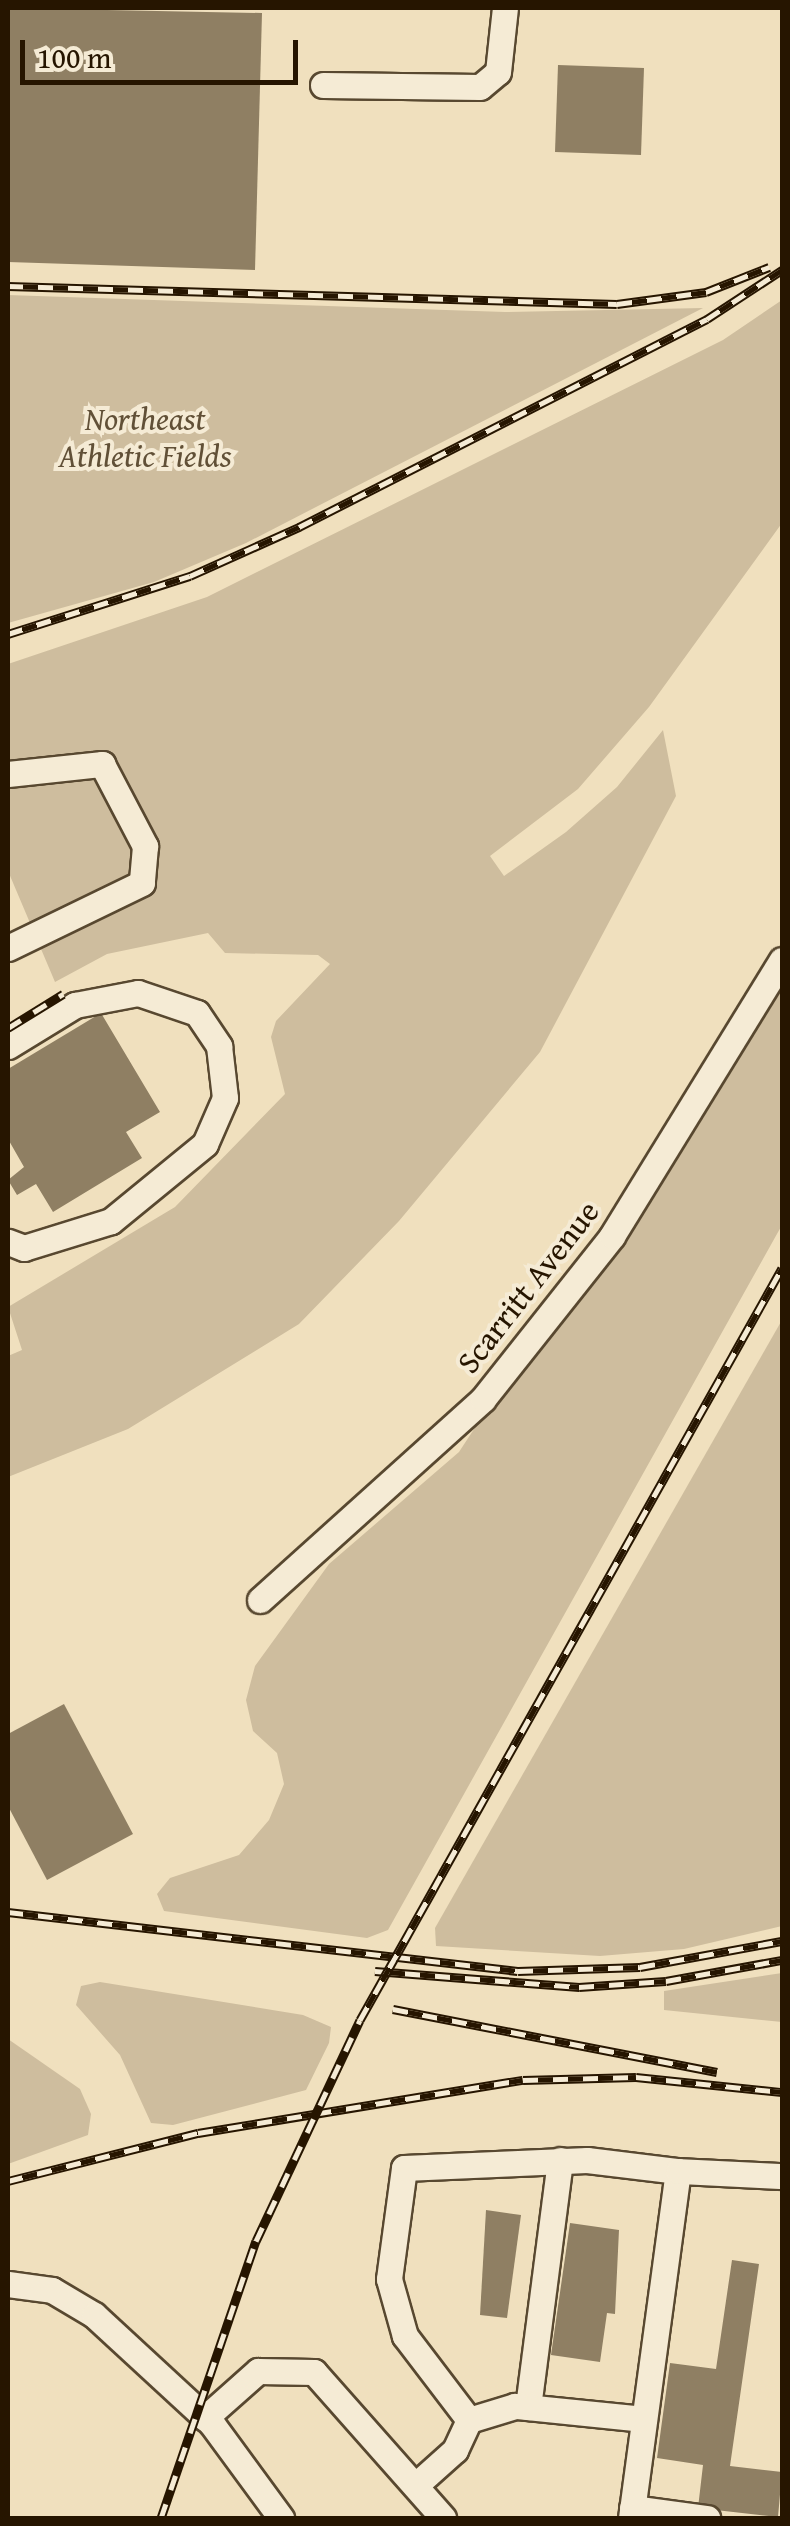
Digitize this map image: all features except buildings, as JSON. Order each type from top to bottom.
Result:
[{"type":"lane","points":[[323,85],[480,88],[498,72],[504,8]]},
{"type":"lane","points":[[8,774],[102,764],[146,846],[142,883],[8,948]]},
{"type":"lane","name":"Scarritt Avenue","points":[[260,1600],[483,1399],[612,1236],[782,960]]},
{"type":"lane","points":[[8,1046],[75,1005],[138,993],[197,1013],[219,1046],[225,1098],[205,1144],[112,1220],[24,1248],[8,1242]]},
{"type":"lane","points":[[528,2407],[560,2160]]},
{"type":"lane","points":[[469,2420],[404,2336],[389,2279],[404,2168],[560,2160],[782,2176]]},
{"type":"lane","points":[[678,2171],[632,2513],[707,2518]]},
{"type":"lane","points":[[8,2284],[52,2290],[94,2315],[205,2418],[280,2518]]},
{"type":"lane","points":[[205,2418],[247,2376],[302,2368],[328,2380],[443,2518]]},
{"type":"lane","points":[[469,2420],[528,2407],[644,2419]]},
{"type":"lane","points":[[417,2484],[455,2450],[469,2420]]},
{"type":"green space","name":"Northeast Athletic Fields","points":[[8,295],[505,312],[703,308],[246,543],[154,582],[8,623]]},
{"type":"green space","points":[[782,300],[782,523],[649,707],[578,789],[490,856],[504,876],[566,832],[617,787],[663,730],[676,796],[540,1052],[399,1221],[299,1324],[128,1429],[8,1477],[8,1356],[22,1350],[8,1307],[175,1207],[285,1094],[271,1037],[276,1021],[330,964],[318,955],[225,953],[208,933],[107,954],[55,982],[8,871],[8,664],[207,597],[723,340]]},
{"type":"green space","points":[[782,959],[782,1225],[388,1930],[367,1938],[164,1911],[157,1894],[170,1878],[239,1855],[269,1820],[284,1784],[277,1753],[253,1731],[246,1700],[255,1666],[329,1564],[459,1452]]},
{"type":"green space","points":[[782,1320],[782,1926],[684,1949],[600,1956],[436,1946],[435,1928]]},
{"type":"green space","points":[[782,1973],[782,2022],[664,2010],[664,1991]]},
{"type":"green space","points":[[100,1982],[303,2015],[331,2027],[329,2043],[306,2090],[173,2125],[151,2123],[120,2055],[76,2005],[81,1986]]},
{"type":"green space","points":[[8,2039],[80,2089],[91,2114],[88,2135],[8,2164]]},
{"type":"railway","points":[[8,286],[617,304],[706,292],[769,267]]},
{"type":"railway","points":[[8,634],[190,576],[299,527],[707,319],[782,270]]},
{"type":"railway","points":[[8,1028],[63,994]]},
{"type":"railway","points":[[161,2518],[256,2241],[360,2020],[782,1268]]},
{"type":"railway","points":[[8,1912],[518,1971],[640,1967],[782,1941]]},
{"type":"railway","points":[[375,1971],[579,1987],[666,1981],[782,1960]]},
{"type":"railway","points":[[393,2009],[717,2072]]},
{"type":"railway","points":[[8,2181],[198,2133],[523,2080],[636,2077],[782,2092]]}]
